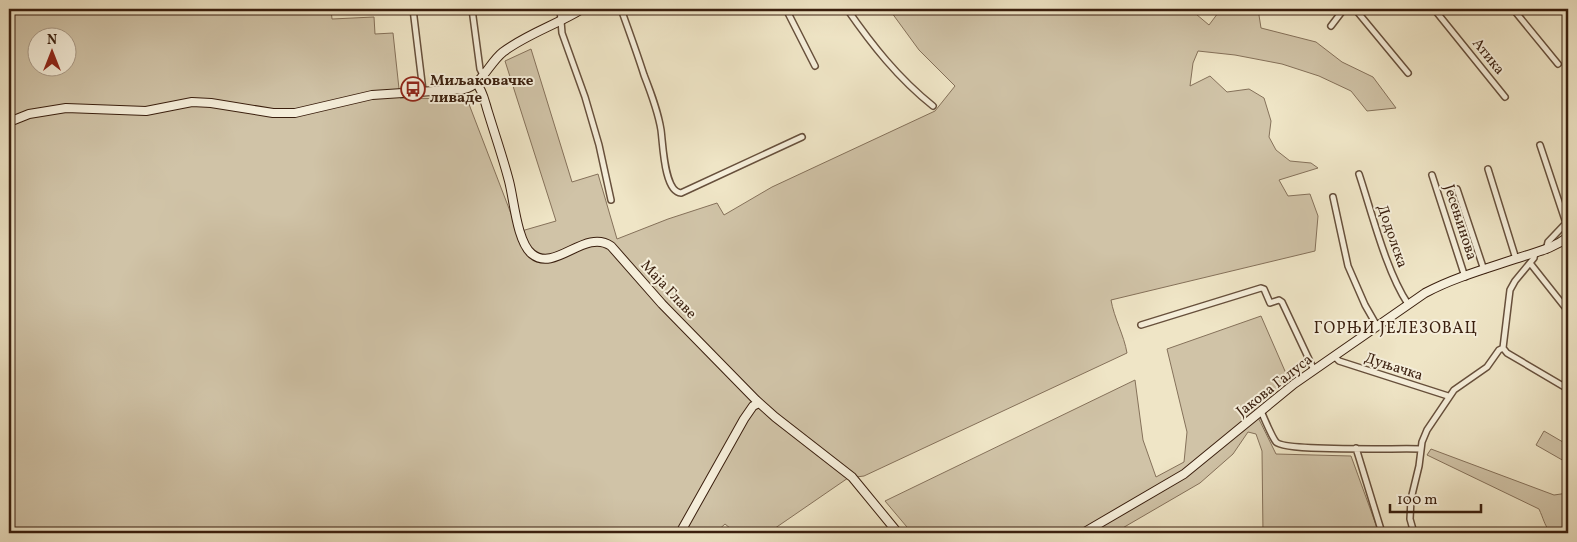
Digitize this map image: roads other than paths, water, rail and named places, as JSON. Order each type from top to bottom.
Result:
[{"type":"street","points":[[413,9],[423,91]]},
{"type":"street","points":[[472,9],[482,75]]},
{"type":"street","points":[[560,9],[562,33],[587,105],[599,146],[611,200]]},
{"type":"street","points":[[9,122],[34,113],[66,108],[146,111],[184,103],[199,102],[273,113],[295,113],[364,96],[472,87],[494,60],[516,44],[582,9]]},
{"type":"street","points":[[621,9],[652,95],[661,130],[666,171],[675,192],[681,193],[802,137]]},
{"type":"street","points":[[786,9],[815,66]]},
{"type":"street","points":[[847,9],[866,36],[892,67],[933,106]]},
{"type":"street","points":[[1331,26],[1344,9]]},
{"type":"street","points":[[1355,9],[1408,73]]},
{"type":"street","name":"Атика","points":[[1434,9],[1506,97]]},
{"type":"street","points":[[1513,9],[1558,64]]},
{"type":"street","name":"Маја Главе","points":[[476,83],[497,140],[520,229],[529,251],[536,256],[546,258],[558,256],[592,241],[602,241],[608,244],[662,304],[759,403],[852,477],[898,533]]},
{"type":"street","points":[[1540,145],[1567,222],[1548,242],[1545,246],[1546,250]]},
{"type":"street","points":[[1488,169],[1516,259]]},
{"type":"street","name":"Додолска","points":[[1359,174],[1388,263],[1400,292],[1408,304]]},
{"type":"street","name":"Јесењинова","points":[[1432,175],[1465,277]]},
{"type":"street","points":[[1457,189],[1484,270]]},
{"type":"street","points":[[1333,197],[1348,266],[1365,305],[1377,326]]},
{"type":"street","name":"Јакова Галуса","points":[[1083,533],[1177,478],[1314,370],[1434,288],[1546,250],[1568,237]]},
{"type":"street","points":[[1535,253],[1530,263],[1512,285],[1509,294],[1503,348],[1506,352],[1568,389]]},
{"type":"street","points":[[1530,263],[1568,311]]},
{"type":"street","points":[[1141,325],[1261,288],[1264,289],[1270,302],[1279,300],[1282,302],[1314,370]]},
{"type":"street","points":[[1414,533],[1411,525],[1410,508],[1426,430],[1448,396],[1487,367],[1499,350],[1503,348]]},
{"type":"street","name":"Дуњачка","points":[[1334,356],[1339,361],[1448,396]]},
{"type":"street","points":[[680,533],[744,419],[754,406],[759,403]]},
{"type":"street","points":[[1261,411],[1278,444],[1298,448],[1421,449]]},
{"type":"street","points":[[1356,448],[1382,533]]},
{"type":"place","name":"Миљаковачке ливаде","points":[[413,89]]},
{"type":"district","name":"ГОРЊИ ЈЕЛЕЗОВАЦ","points":[[1396,327]]}]
